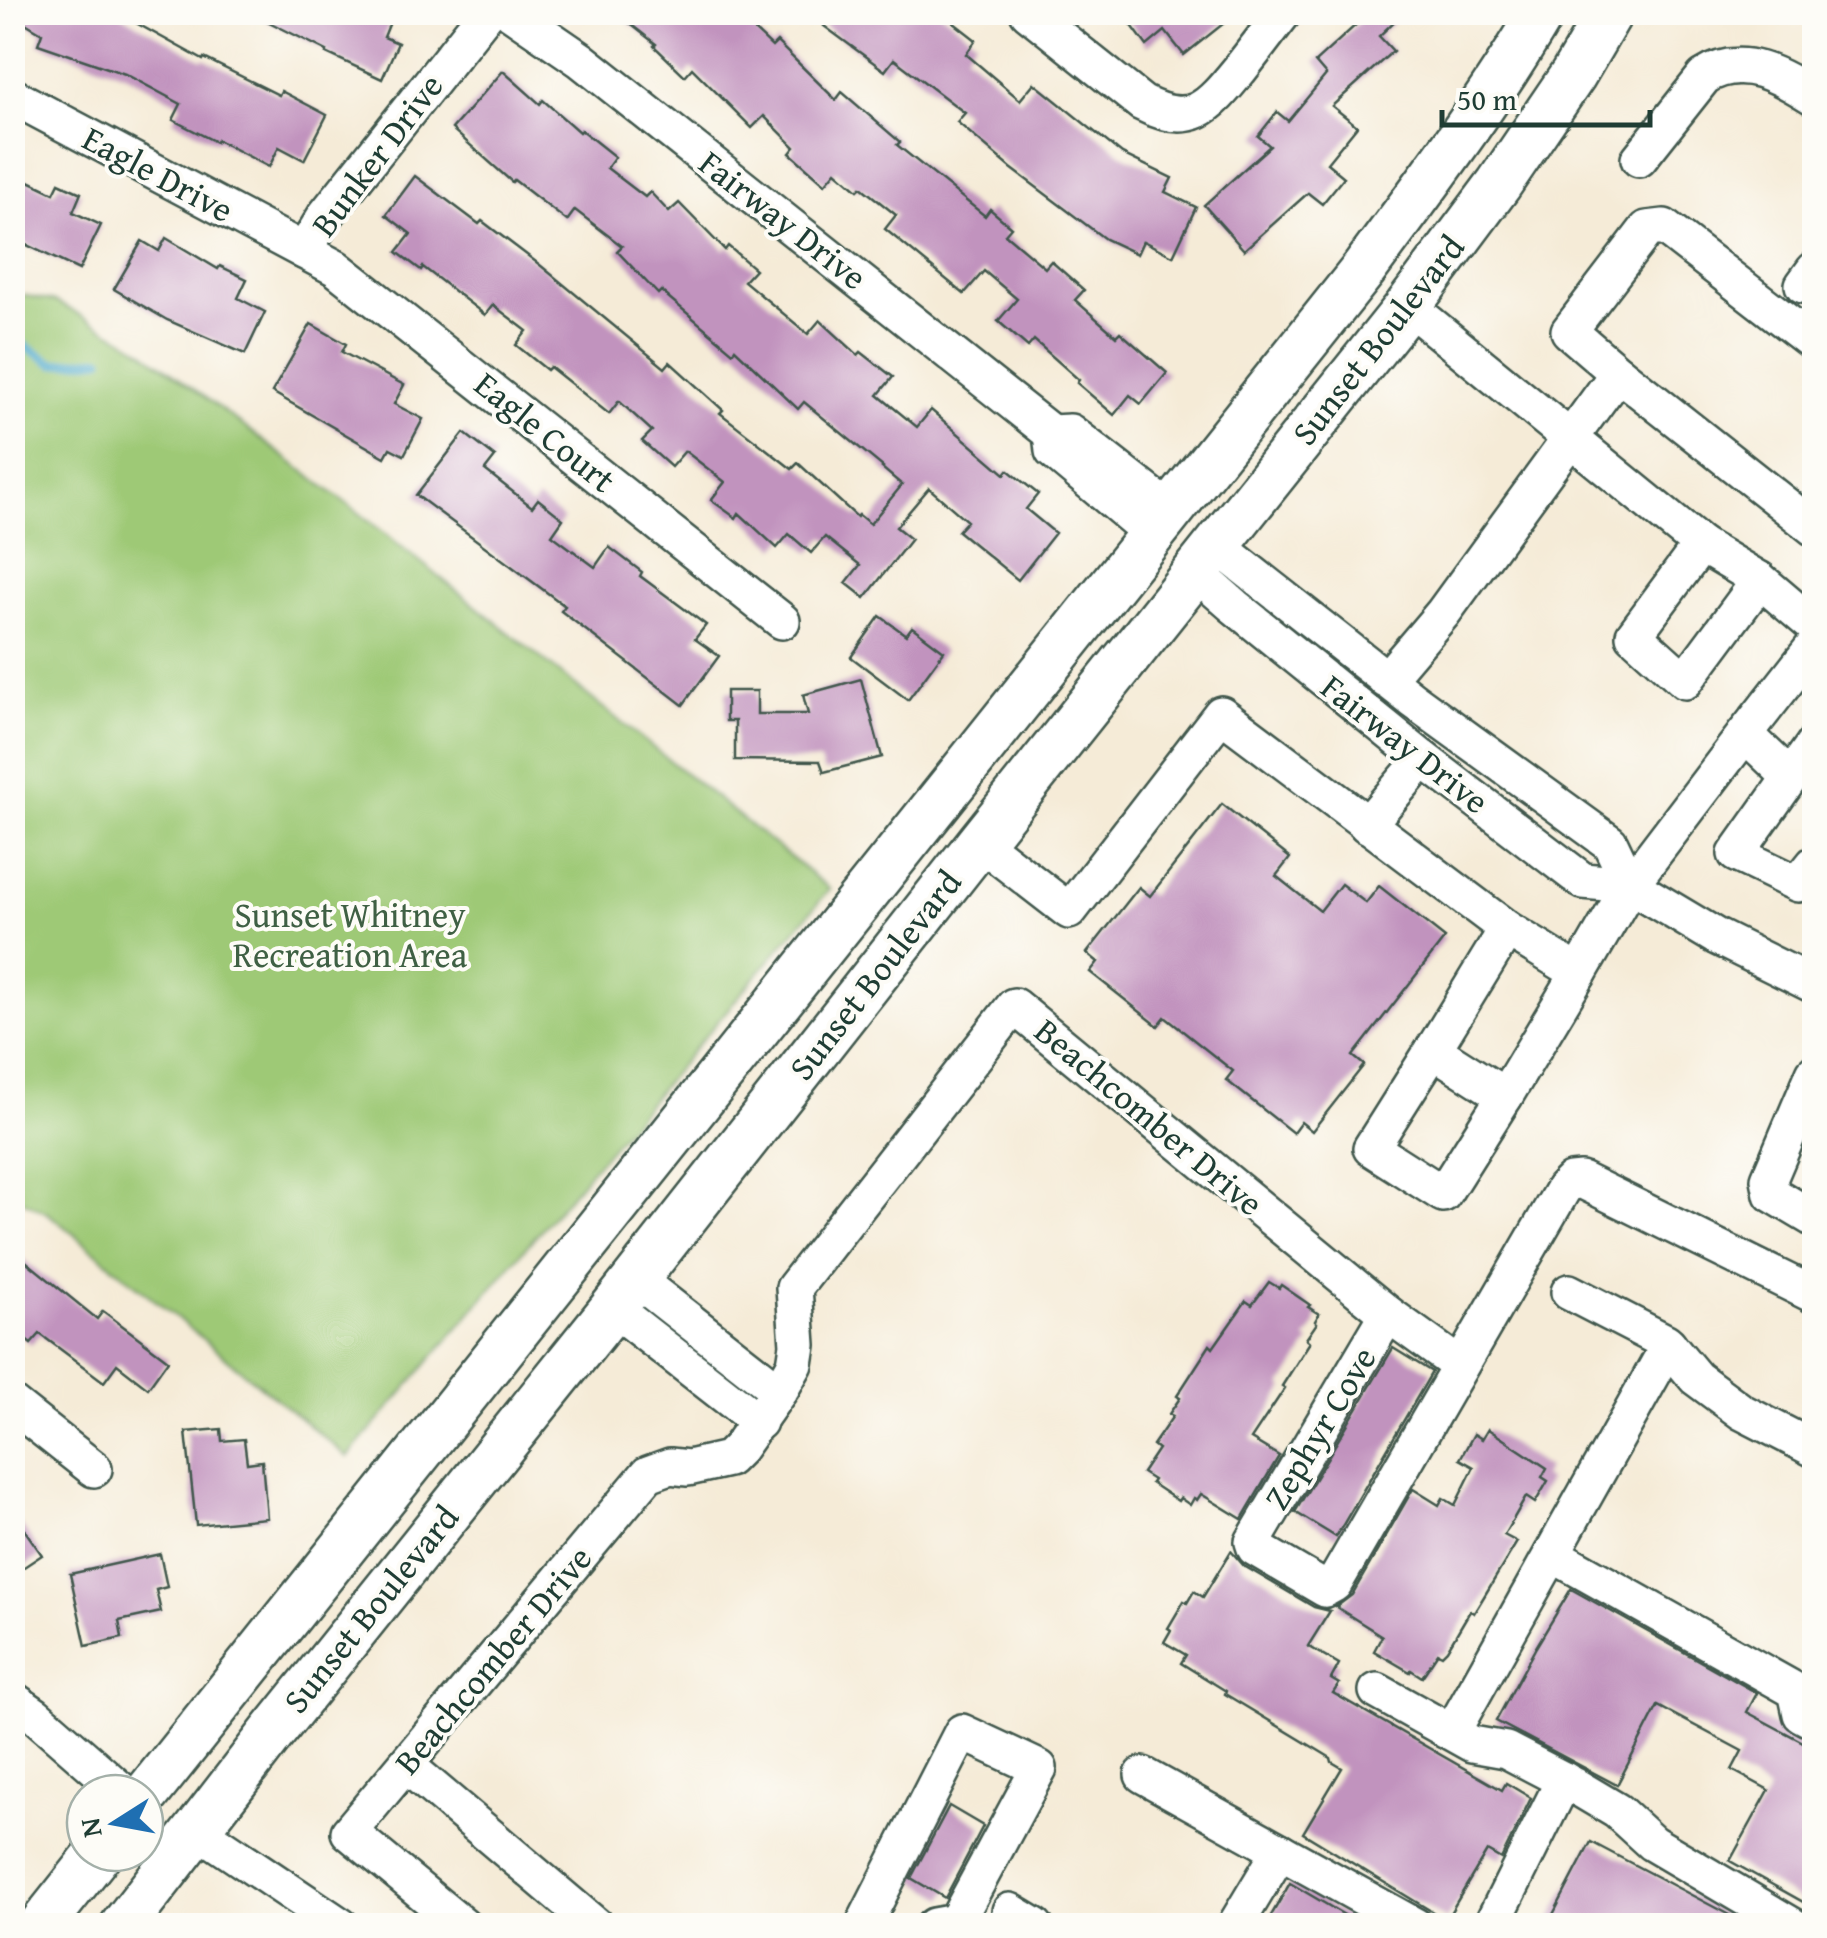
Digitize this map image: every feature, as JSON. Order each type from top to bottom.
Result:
[{"type":"main road","name":"Sunset Boulevard","points":[[163,1773],[1364,268],[1451,151],[1542,12]]},
{"type":"main road","name":"Sunset Boulevard","points":[[123,1926],[284,1718],[1408,306],[1499,184],[1573,76],[1610,12]]},
{"type":"main road","points":[[1160,522],[1206,558]]},
{"type":"main road","points":[[41,1926],[83,1873]]},
{"type":"street","name":"Bunker Drive","points":[[304,251],[325,216],[487,12]]},
{"type":"street","name":"Fairway Drive","points":[[511,12],[581,60],[1051,434],[1053,452],[1160,522]]},
{"type":"street","points":[[1028,12],[1142,103],[1161,113],[1183,115],[1203,108],[1218,96],[1284,12]]},
{"type":"street","points":[[1639,159],[1704,77],[1716,69],[1754,67],[1801,89]]},
{"type":"street","name":"Eagle Drive","points":[[12,96],[304,251]]},
{"type":"street","points":[[1814,343],[1664,227],[1647,229],[1569,331],[1814,528]]},
{"type":"street","name":"Eagle Court","points":[[304,251],[362,286],[782,620]]},
{"type":"street","points":[[1408,306],[1701,546],[1760,580],[1814,626]]},
{"type":"street","points":[[1386,680],[1443,612],[1618,373]]},
{"type":"street","points":[[1701,546],[1634,635],[1685,681],[1760,580]]},
{"type":"street","name":"Fairway Drive","points":[[1206,558],[1386,680],[1610,843],[1630,885]]},
{"type":"street","name":"Fairway Drive","points":[[1206,558],[1234,606],[1423,759],[1583,881],[1630,885],[1717,938],[1814,985]]},
{"type":"street","points":[[1507,929],[1371,1148],[1443,1194],[1630,885],[1814,646]]},
{"type":"street","points":[[980,842],[1069,910],[1220,714],[1507,929],[1579,973]]},
{"type":"street","points":[[1745,734],[1790,778]]},
{"type":"street","points":[[1814,744],[1736,854],[1798,884],[1814,864]]},
{"type":"street","points":[[1367,826],[1423,759]]},
{"type":"street","name":"Beachcomber Drive","points":[[463,1926],[349,1832],[648,1474],[670,1466],[688,1468],[728,1458],[739,1448],[795,1364],[798,1345],[794,1288],[1014,1006],[1388,1314],[1460,1366]]},
{"type":"street","points":[[1433,1050],[1505,1096]]},
{"type":"street","points":[[1811,1089],[1769,1179],[1772,1194],[1814,1219]]},
{"type":"street","points":[[1460,1366],[1571,1181],[1581,1180],[1814,1295]]},
{"type":"street","points":[[1569,1292],[1669,1345],[1696,1378],[1742,1412],[1814,1449]]},
{"type":"street","points":[[624,1294],[779,1391]]},
{"type":"street","points":[[624,1294],[759,1422]]},
{"type":"street","name":"Zephyr Cove","points":[[1388,1314],[1253,1542],[1255,1548],[1325,1589],[1334,1584],[1460,1366]]},
{"type":"street","points":[[1452,1732],[1669,1345]]},
{"type":"street","points":[[12,1404],[94,1469]]},
{"type":"street","points":[[1552,1554],[1805,1678],[1801,1714],[1814,1721]]},
{"type":"street","points":[[1377,1691],[1472,1744],[1506,1750],[1564,1780],[1618,1812],[1652,1843],[1788,1924]]},
{"type":"street","points":[[12,1698],[101,1773]]},
{"type":"street","points":[[863,1926],[962,1732],[1039,1768],[956,1922],[934,1926]]},
{"type":"street","points":[[406,1765],[596,1926]]},
{"type":"street","points":[[1143,1775],[1415,1926]]},
{"type":"street","points":[[1492,1926],[1564,1780]]},
{"type":"street","points":[[198,1830],[341,1926]]},
{"type":"street","points":[[1235,1926],[1280,1850]]},
{"type":"green space","name":"Sunset Whitney Recreation Area","points":[[13,293],[56,302],[138,347],[358,512],[830,889],[348,1457],[49,1214],[13,1195]]},
{"type":"building","points":[[12,12],[116,12],[203,60],[279,95],[281,91],[327,115],[304,160],[279,147],[269,167],[173,120],[181,104],[125,74],[38,44],[42,33]]},
{"type":"building","points":[[249,12],[394,12],[384,37],[398,43],[382,79]]},
{"type":"building","points":[[615,12],[735,12],[772,47],[777,42],[836,100],[842,92],[900,142],[897,145],[985,216],[990,209],[1011,227],[1005,234],[1045,268],[1051,261],[1084,290],[1075,300],[1167,373],[1141,404],[1130,395],[1114,415],[1034,340],[1028,347],[998,321],[1017,299],[984,271],[964,294],[885,229],[896,215],[836,171],[825,184],[790,153],[795,147],[764,116],[752,128],[692,68],[685,76],[656,44]]},
{"type":"building","points":[[834,12],[940,12],[976,40],[966,54],[1020,100],[1034,83],[1122,154],[1172,178],[1165,192],[1196,207],[1173,256],[1143,241],[1137,254],[1105,239],[957,122],[965,113],[894,59],[885,71],[824,26]]},
{"type":"building","points":[[1122,12],[1238,12],[1184,55],[1165,31],[1147,46]]},
{"type":"building","points":[[1370,12],[1404,12],[1379,36],[1393,51],[1332,106],[1357,126],[1327,163],[1344,177],[1322,204],[1308,193],[1244,250],[1204,205],[1270,146],[1258,136],[1277,112],[1288,121],[1326,75],[1315,62]]},
{"type":"building","points":[[503,71],[540,104],[543,100],[615,157],[607,168],[645,197],[650,192],[669,212],[679,203],[725,250],[728,246],[755,269],[744,281],[808,334],[820,320],[858,355],[861,352],[893,377],[878,395],[917,427],[931,410],[1005,474],[1008,470],[1038,494],[1026,509],[1055,533],[1018,580],[958,531],[967,521],[929,488],[896,527],[911,539],[865,598],[846,583],[860,565],[825,537],[811,553],[789,534],[777,548],[739,513],[736,518],[711,500],[725,482],[685,451],[671,467],[642,441],[652,431],[619,401],[609,414],[516,345],[527,331],[493,305],[485,315],[397,252],[411,234],[386,215],[415,176],[540,265],[665,368],[670,362],[723,410],[720,413],[792,469],[798,463],[857,517],[870,524],[902,485],[804,402],[798,409],[735,349],[733,352],[661,291],[658,294],[617,251],[622,246],[575,210],[567,221],[512,182],[452,129]]},
{"type":"building","points":[[12,173],[54,193],[59,183],[81,193],[73,212],[101,225],[79,270],[12,238]]},
{"type":"building","points":[[166,238],[218,269],[220,266],[247,279],[238,298],[265,312],[245,354],[167,320],[114,289],[142,241],[159,251]]},
{"type":"building","points":[[311,324],[346,344],[342,352],[404,385],[394,404],[423,419],[404,455],[390,448],[385,457],[272,392]]},
{"type":"building","points":[[464,433],[495,457],[485,470],[532,507],[538,499],[563,519],[552,535],[595,567],[609,547],[642,572],[640,576],[706,625],[695,639],[719,656],[683,705],[561,611],[565,606],[416,495]]},
{"type":"building","points":[[880,616],[906,635],[912,627],[944,651],[908,700],[851,657]]},
{"type":"building","points":[[861,679],[882,757],[824,772],[820,761],[735,760],[735,721],[726,721],[726,691],[757,691],[757,714],[808,714],[803,695]]},
{"type":"building","points":[[1222,804],[1290,858],[1276,876],[1320,911],[1341,884],[1366,903],[1379,886],[1445,938],[1353,1056],[1364,1065],[1312,1131],[1301,1122],[1293,1133],[1226,1080],[1233,1071],[1165,1017],[1158,1026],[1090,972],[1098,962],[1087,953],[1139,887],[1150,896]]},
{"type":"building","points":[[12,1250],[97,1319],[103,1311],[168,1360],[148,1388],[117,1364],[104,1382],[40,1334],[31,1344],[12,1329]]},
{"type":"building","points":[[1269,1282],[1279,1288],[1281,1285],[1319,1314],[1306,1339],[1310,1342],[1282,1386],[1285,1388],[1251,1439],[1279,1456],[1242,1519],[1201,1494],[1190,1505],[1180,1498],[1178,1501],[1142,1473],[1158,1449],[1153,1445],[1173,1416],[1169,1414],[1180,1398],[1177,1396],[1210,1345],[1213,1348],[1246,1301],[1252,1305]]},
{"type":"building","points":[[1393,1348],[1432,1372],[1336,1537],[1295,1512]]},
{"type":"building","points":[[221,1429],[222,1441],[244,1439],[247,1463],[262,1461],[267,1518],[196,1525],[186,1432]]},
{"type":"building","points":[[1488,1429],[1547,1468],[1542,1477],[1548,1481],[1535,1503],[1526,1497],[1504,1535],[1517,1542],[1474,1613],[1470,1611],[1447,1650],[1442,1655],[1438,1653],[1422,1677],[1374,1651],[1382,1636],[1336,1607],[1352,1595],[1413,1489],[1439,1505],[1443,1498],[1455,1505],[1474,1467],[1460,1459],[1474,1434],[1482,1439]]},
{"type":"building","points":[[12,1512],[42,1555],[12,1575]]},
{"type":"building","points":[[1231,1551],[1244,1566],[1314,1607],[1330,1611],[1308,1646],[1339,1664],[1331,1679],[1339,1684],[1333,1693],[1502,1790],[1506,1783],[1531,1798],[1501,1859],[1487,1851],[1446,1920],[1303,1833],[1342,1768],[1181,1663],[1186,1655],[1164,1642],[1184,1601],[1187,1603],[1194,1591],[1203,1597]]},
{"type":"building","points":[[160,1554],[167,1587],[156,1590],[161,1612],[119,1621],[122,1638],[86,1646],[70,1574]]},
{"type":"building","points":[[1571,1589],[1757,1693],[1747,1712],[1814,1748],[1814,1908],[1730,1861],[1769,1790],[1732,1770],[1742,1751],[1658,1706],[1617,1785],[1496,1721]]},
{"type":"building","points":[[949,1806],[983,1826],[945,1898],[911,1878]]},
{"type":"building","points":[[1591,1842],[1750,1926],[1547,1926]]},
{"type":"building","points":[[1290,1883],[1363,1926],[1265,1926]]},
{"type":"waterway","points":[[12,338],[54,364],[101,359]]}]
